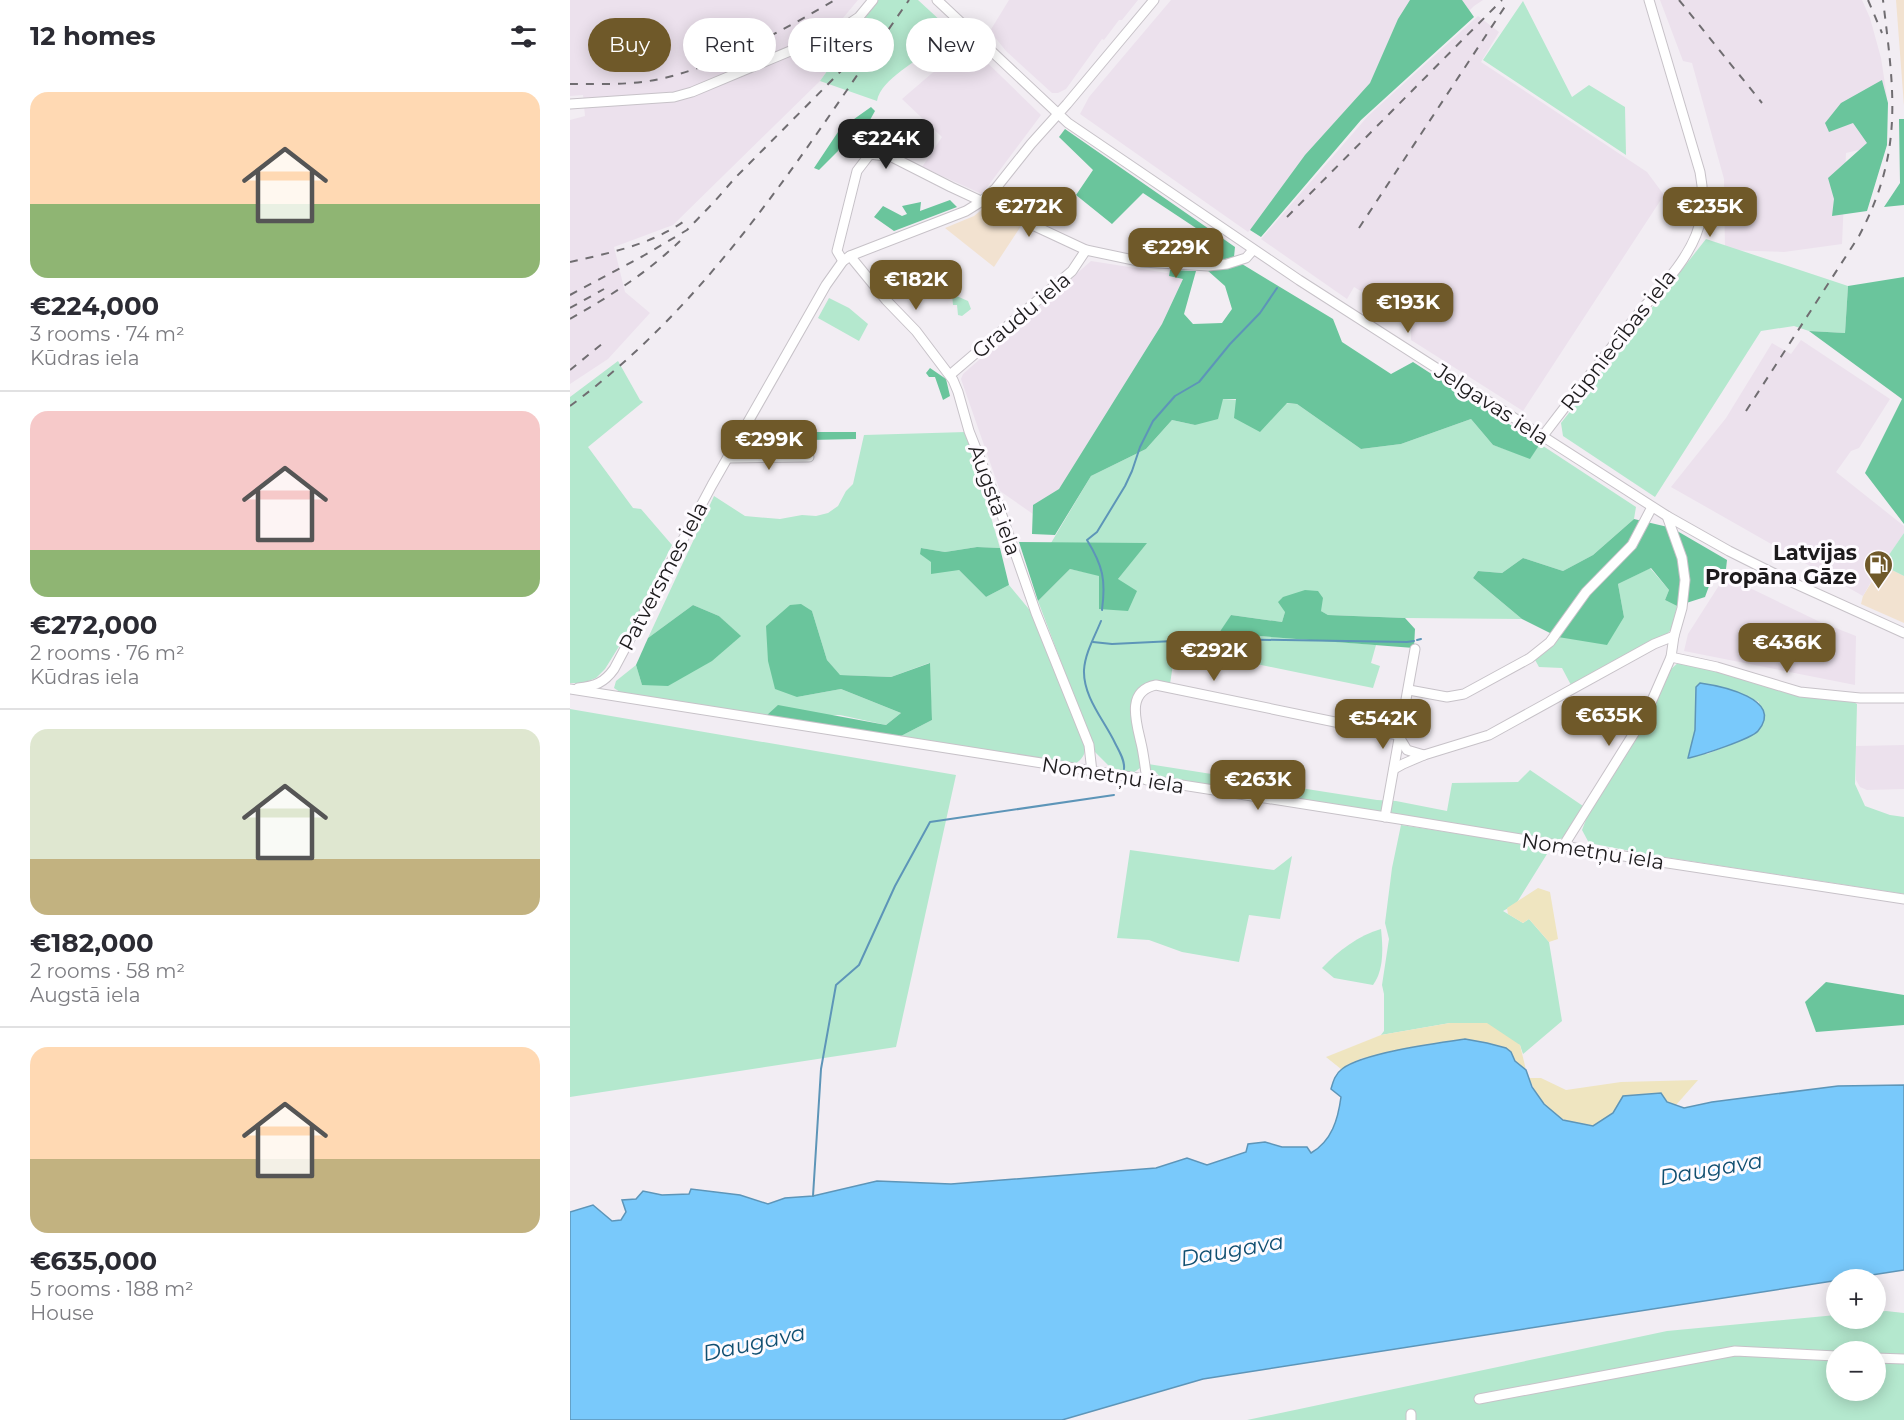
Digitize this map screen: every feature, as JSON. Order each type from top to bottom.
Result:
[{"type":"street","points":[[570,104],[674,97],[692,92],[838,31],[859,17],[873,0]]},
{"type":"street","name":"Jelgavas iela","points":[[937,0],[1068,123],[1253,250],[1667,516],[1729,551],[1904,633]]},
{"type":"street","points":[[1154,0],[996,188],[982,201],[966,211],[846,259],[837,251],[857,171],[870,154],[892,157],[982,201],[1086,250],[1143,262],[1208,266],[1227,264],[1246,258],[1253,250]]},
{"type":"street","name":"Rūpniecības iela","points":[[1542,437],[1682,260],[1696,235],[1701,220],[1703,201],[1700,172],[1648,0]]},
{"type":"street","name":"Graudu iela","points":[[950,375],[1072,272],[1086,250]]},
{"type":"street","name":"Augstā iela","points":[[846,259],[916,331],[950,375],[1036,613],[1089,745],[1092,772]]},
{"type":"street","name":"Patversmes iela","points":[[570,689],[600,683],[607,679],[614,669],[728,458],[826,285],[846,259]]},
{"type":"street","points":[[728,458],[809,457]]},
{"type":"street","points":[[1409,690],[1447,697],[1464,694],[1530,658],[1550,642],[1586,592],[1632,545],[1652,507]]},
{"type":"street","points":[[1564,845],[1646,714],[1671,657],[1682,608],[1685,580],[1682,558],[1667,516]]},
{"type":"street","points":[[1394,769],[1424,755],[1489,735],[1654,644],[1674,636]]},
{"type":"street","points":[[1384,817],[1415,649]]},
{"type":"street","points":[[1671,657],[1717,667],[1800,692],[1860,698],[1904,698]]},
{"type":"street","points":[[1147,780],[1142,744],[1136,726],[1136,706],[1138,694],[1145,687],[1156,685],[1398,735],[1407,750],[1424,755]]},
{"type":"street","name":"Nometņu iela","points":[[570,689],[1904,899]]},
{"type":"street","points":[[1479,1399],[1734,1351],[1826,1356]]},
{"type":"street","points":[[1886,1358],[1904,1359]]},
{"type":"shaded area","points":[[570,0],[858,0],[843,18],[788,18],[788,72],[826,72],[820,81],[673,225],[614,247],[625,292],[650,313],[608,359],[570,384],[570,120],[585,116],[583,95],[570,96]]},
{"type":"shaded area","points":[[1009,0],[1138,0],[1104,40],[1102,39],[1066,89],[1058,93],[1052,93],[1006,51],[996,38],[996,21]]},
{"type":"shaded area","points":[[1171,0],[1483,0],[1474,6],[1248,232],[1080,114],[1089,97]]},
{"type":"shaded area","points":[[1660,0],[1862,0],[1870,18],[1881,58],[1887,97],[1884,144],[1846,153],[1842,244],[1784,252],[1725,250],[1724,179],[1692,63],[1683,61]]},
{"type":"shaded area","points":[[1896,0],[1904,0],[1904,106]]},
{"type":"shaded area","points":[[1478,16],[1499,32],[1481,62],[1647,172],[1664,195],[1523,411],[1411,340],[1411,329],[1369,301],[1371,297],[1354,287],[1347,299],[1261,239],[1368,116]]},
{"type":"shaded area","points":[[996,71],[1041,115],[982,194],[922,167],[942,137],[902,99],[933,72]]},
{"type":"shaded area","points":[[985,207],[1021,226],[994,267],[945,228],[974,216]]},
{"type":"shaded area","points":[[1091,261],[1186,276],[1165,322],[1043,521],[1000,491],[961,379],[963,374]]},
{"type":"shaded area","points":[[1801,340],[1890,399],[1859,448],[1851,451],[1836,472],[1904,526],[1904,533],[1863,596],[1671,487],[1726,418],[1772,343],[1791,354]]},
{"type":"shaded area","points":[[1882,565],[1904,576],[1904,623],[1861,604],[1863,596]]},
{"type":"shaded area","points":[[1725,576],[1818,621],[1856,636],[1855,685],[1684,651],[1688,634]]},
{"type":"shaded area","points":[[1904,745],[1904,789],[1867,790],[1860,787],[1856,780],[1856,746]]},
{"type":"green space","points":[[878,0],[918,0],[938,18],[906,18],[906,68],[885,85],[877,101],[820,81],[826,72],[894,72],[894,18],[865,18]]},
{"type":"green space","points":[[1410,0],[1462,0],[1474,17],[1361,120],[1261,237],[1250,230],[1305,155],[1370,83],[1398,19]]},
{"type":"green space","points":[[1523,1],[1572,97],[1589,85],[1625,107],[1626,155],[1483,60]]},
{"type":"green space","points":[[1882,80],[1888,103],[1887,145],[1867,211],[1832,216],[1834,199],[1828,178],[1867,143],[1853,123],[1829,132],[1825,123],[1841,103]]},
{"type":"green space","points":[[871,107],[875,111],[866,127],[845,133],[838,151],[819,170],[814,168],[840,129]]},
{"type":"green space","points":[[1899,119],[1904,119],[1904,205],[1884,207],[1900,183]]},
{"type":"green space","points":[[1065,129],[1235,247],[1234,257],[1211,262],[1210,252],[1217,242],[1143,193],[1112,224],[1076,195],[1093,170],[1059,137]]},
{"type":"green space","points":[[950,200],[957,207],[894,231],[874,217],[883,206],[902,216],[907,214],[902,206],[921,202],[920,211]]},
{"type":"green space","points":[[1706,239],[1848,286],[1845,333],[1809,331],[1794,326],[1761,331],[1655,497],[1563,436],[1561,423]]},
{"type":"green space","points":[[1242,264],[1333,319],[1342,342],[1391,374],[1413,362],[1540,444],[1530,459],[1493,445],[1471,419],[1401,444],[1361,449],[1297,404],[1287,403],[1260,432],[1234,418],[1236,399],[1223,399],[1218,419],[1195,425],[1172,420],[1146,449],[1091,476],[1055,535],[1032,534],[1033,505],[1059,489],[1162,324],[1183,279],[1169,276],[1170,270],[1196,271],[1184,314],[1193,324],[1222,323],[1232,309],[1225,286],[1207,270]]},
{"type":"green space","points":[[1904,277],[1904,524],[1865,473],[1902,399],[1809,331],[1845,333],[1848,286]]},
{"type":"green space","points":[[952,294],[968,301],[971,309],[962,316],[958,315],[957,305],[953,305]]},
{"type":"green space","points":[[829,298],[849,308],[868,324],[859,341],[818,318]]},
{"type":"green space","points":[[618,361],[643,402],[588,447],[633,508],[641,509],[672,545],[631,627],[605,669],[596,678],[583,683],[570,683],[570,397]]},
{"type":"green space","points":[[930,368],[946,379],[950,396],[943,400],[935,377],[929,377],[926,373]]},
{"type":"green space","points":[[1222,399],[1297,404],[1361,449],[1401,444],[1471,419],[1493,445],[1530,458],[1540,444],[1636,507],[1634,519],[1593,555],[1563,571],[1523,558],[1502,573],[1478,571],[1473,578],[1522,619],[1328,615],[1321,611],[1285,612],[1282,622],[1231,615],[1220,633],[1376,645],[1371,663],[1380,666],[1373,688],[1213,655],[1175,651],[1170,684],[1148,683],[1137,691],[1140,768],[1133,773],[1112,769],[1095,752],[1038,601],[1070,569],[1118,579],[1146,543],[1051,543],[1091,476],[1146,449],[1172,420],[1195,425]]},
{"type":"green space","points":[[811,432],[856,432],[856,439],[810,440],[808,454],[748,454],[753,442],[788,442]]},
{"type":"green space","points":[[966,432],[1000,548],[977,547],[945,552],[921,548],[959,570],[986,597],[1009,585],[1033,614],[1085,742],[1084,755],[1078,762],[1075,764],[901,736],[932,720],[929,663],[891,677],[839,675],[827,660],[812,611],[797,697],[841,689],[901,713],[886,725],[840,715],[766,716],[620,692],[614,688],[616,681],[636,665],[642,685],[740,636],[719,616],[693,605],[648,638],[714,496],[745,516],[780,519],[828,513],[838,506],[846,491],[853,484],[864,435]]},
{"type":"green space","points":[[1634,519],[1672,528],[1727,560],[1726,569],[1712,578],[1705,597],[1677,606],[1665,600],[1669,590],[1651,568],[1618,584],[1624,617],[1607,645],[1558,637],[1522,619],[1473,578],[1478,571],[1502,573],[1523,558],[1563,571],[1593,555]]},
{"type":"green space","points":[[1904,533],[1904,576],[1882,565]]},
{"type":"green space","points":[[1019,542],[1147,543],[1118,579],[1137,591],[1128,611],[1099,609],[1099,576],[1070,569],[1038,601]]},
{"type":"green space","points":[[977,547],[1000,548],[1009,585],[986,597],[959,570],[931,574],[931,562],[920,554],[921,548],[945,552]]},
{"type":"green space","points":[[1650,568],[1669,590],[1665,600],[1677,606],[1673,627],[1668,633],[1571,685],[1562,668],[1539,667],[1534,658],[1558,637],[1624,617],[1618,584]]},
{"type":"green space","points":[[1305,590],[1318,591],[1323,598],[1321,611],[1328,615],[1405,618],[1415,629],[1414,648],[1219,633],[1231,615],[1282,622],[1285,612],[1278,602],[1283,597]]},
{"type":"green space","points":[[801,604],[812,611],[827,660],[840,675],[891,677],[930,663],[932,720],[901,736],[766,716],[778,705],[886,725],[901,713],[841,689],[797,697],[775,689],[768,661],[766,626],[790,605]]},
{"type":"green space","points":[[693,605],[719,616],[741,636],[712,661],[668,686],[642,685],[636,665],[648,638]]},
{"type":"green space","points":[[1680,661],[1850,700],[1857,704],[1855,784],[1865,806],[1890,815],[1904,817],[1904,894],[1651,855],[1589,843],[1582,830],[1590,809],[1670,670]],"holes":[[[1700,683],[1732,691],[1759,702],[1748,737],[1707,754],[1690,753],[1695,730],[1696,687]]]},
{"type":"green space","points":[[570,709],[956,775],[896,1047],[570,1097]]},
{"type":"green space","points":[[1148,764],[1377,800],[1396,801],[1447,811],[1452,783],[1518,782],[1530,770],[1583,806],[1566,837],[1557,840],[1160,777],[1155,771],[1151,771]]},
{"type":"green space","points":[[1401,825],[1545,847],[1547,854],[1516,904],[1503,911],[1523,923],[1529,919],[1549,942],[1562,1021],[1523,1054],[1520,1045],[1450,1023],[1381,1035],[1384,1031],[1382,985],[1389,939],[1385,923],[1392,868]]},
{"type":"green space","points":[[1130,850],[1274,870],[1292,856],[1280,919],[1249,915],[1239,962],[1182,952],[1149,940],[1117,938]]},
{"type":"green space","points":[[1381,929],[1381,966],[1373,985],[1334,978],[1322,968],[1349,944]]},
{"type":"green space","points":[[1826,982],[1904,995],[1904,1025],[1816,1032],[1805,1002]]},
{"type":"green space","points":[[1886,1311],[1904,1313],[1904,1420],[1247,1420],[1667,1331],[1826,1316],[1826,1329],[1886,1329]]},
{"type":"sand","points":[[1538,888],[1550,892],[1558,939],[1549,942],[1529,919],[1523,923],[1508,914],[1507,908]]},
{"type":"sand","points":[[1450,1023],[1487,1023],[1520,1045],[1526,1070],[1515,1061],[1511,1052],[1362,1058],[1341,1069],[1326,1057],[1381,1035]]},
{"type":"sand","points":[[1529,1078],[1541,1078],[1566,1090],[1621,1082],[1698,1080],[1676,1105],[1667,1102],[1613,1113],[1593,1126],[1565,1120],[1553,1113],[1539,1097]]},
{"type":"water","points":[[1700,683],[1722,687],[1747,696],[1763,710],[1764,720],[1758,731],[1746,738],[1688,758],[1695,730],[1696,687]]},
{"type":"water","name":"Daugava","points":[[1465,1039],[1506,1048],[1511,1052],[1515,1061],[1526,1070],[1532,1087],[1544,1104],[1563,1120],[1593,1126],[1613,1113],[1623,1096],[1661,1093],[1667,1102],[1684,1108],[1712,1102],[1838,1086],[1904,1085],[1904,1270],[1886,1273],[1886,1269],[1826,1269],[1826,1282],[1203,1379],[1062,1420],[570,1420],[570,1212],[593,1205],[612,1221],[621,1220],[626,1212],[622,1200],[636,1199],[643,1191],[662,1195],[689,1194],[691,1189],[740,1195],[768,1204],[785,1198],[813,1196],[877,1181],[951,1184],[1156,1168],[1187,1158],[1207,1165],[1246,1152],[1248,1144],[1265,1142],[1282,1147],[1307,1147],[1311,1153],[1329,1136],[1336,1121],[1341,1097],[1331,1089],[1336,1076],[1342,1069],[1366,1058]]},
{"type":"waterway","points":[[1102,610],[1104,590],[1102,574],[1097,558],[1087,540],[1097,532],[1125,486],[1153,421],[1175,396],[1199,382],[1230,344],[1260,313],[1277,288]]},
{"type":"waterway","points":[[1101,621],[1086,657],[1085,680],[1090,699],[1124,762],[1124,769]]},
{"type":"waterway","points":[[1093,642],[1112,644],[1215,639],[1414,641]]},
{"type":"waterway","points":[[1417,640],[1421,639]]},
{"type":"waterway","points":[[813,1196],[821,1069],[836,985],[859,965],[895,886],[930,822],[1114,795]]},
{"type":"railway","points":[[570,84],[639,82],[672,76],[721,59],[769,37],[835,0]]},
{"type":"railway","points":[[570,406],[622,364],[670,318],[714,269],[795,165],[909,0]]},
{"type":"railway","points":[[1287,217],[1502,0]]},
{"type":"railway","points":[[1679,0],[1762,103]]},
{"type":"railway","points":[[1868,0],[1882,33]]},
{"type":"railway","points":[[1746,411],[1859,236],[1883,176],[1892,121],[1890,64],[1883,0]]},
{"type":"railway","points":[[1359,228],[1506,5]]},
{"type":"railway","points":[[570,295],[687,230],[840,72]]},
{"type":"railway","points":[[570,262],[646,241],[687,219]]},
{"type":"railway","points":[[570,319],[628,283],[680,241]]},
{"type":"railway","points":[[570,308],[604,289]]},
{"type":"railway","points":[[570,370],[603,343]]},
{"type":"place","name":"Latvijas Propāna Gāze","points":[[1878,590]]}]
